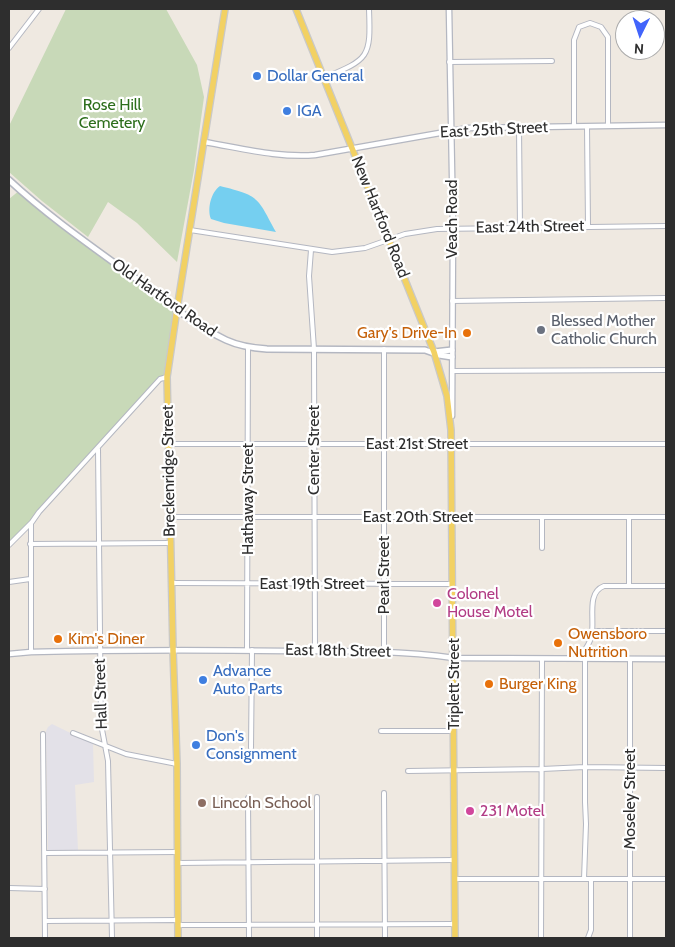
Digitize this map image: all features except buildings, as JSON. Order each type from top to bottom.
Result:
[{"type":"main road","name":"Breckenridge Street","points":[[178,938],[177,764],[170,543],[168,377],[177,309],[225,9]]},
{"type":"main road","name":"New Hartford Road","points":[[296,9],[434,352],[447,396],[451,430]]},
{"type":"main road","name":"Old Hartford Road","points":[[9,180],[49,215],[177,309],[210,332],[233,343],[248,347],[426,350],[452,354]]},
{"type":"main road","name":"Triplett Street","points":[[451,430],[455,938]]},
{"type":"street","points":[[9,48],[39,9]]},
{"type":"street","points":[[324,78],[354,65],[366,54],[370,35],[369,9]]},
{"type":"street","name":"Veach Road","points":[[449,9],[453,227],[451,430]]},
{"type":"street","points":[[574,126],[574,40],[579,27],[590,23],[601,27],[608,37],[608,126]]},
{"type":"street","points":[[449,62],[552,61]]},
{"type":"street","name":"East 25th Street","points":[[204,142],[290,156],[315,155],[450,130],[666,125]]},
{"type":"street","points":[[587,126],[588,226]]},
{"type":"street","points":[[519,127],[520,228]]},
{"type":"street","name":"East 24th Street","points":[[190,230],[332,252],[365,248],[417,231],[453,227],[666,226]]},
{"type":"street","name":"Center Street","points":[[311,250],[309,276],[314,349],[315,651]]},
{"type":"street","points":[[452,301],[666,298]]},
{"type":"street","name":"Hathaway Street","points":[[248,347],[246,406],[251,748]]},
{"type":"street","name":"Pearl Street","points":[[384,350],[384,651]]},
{"type":"street","points":[[452,371],[666,370]]},
{"type":"street","points":[[9,544],[32,522],[38,512],[98,449],[160,379],[168,377]]},
{"type":"street","name":"East 21st Street","points":[[168,444],[666,444]]},
{"type":"street","name":"Hall Street","points":[[98,449],[101,724],[108,761],[112,938]]},
{"type":"street","name":"East 20th Street","points":[[170,517],[666,517]]},
{"type":"street","points":[[542,517],[542,548]]},
{"type":"street","points":[[629,586],[630,517]]},
{"type":"street","points":[[31,652],[30,544],[32,522]]},
{"type":"street","points":[[30,544],[170,543]]},
{"type":"street","points":[[9,582],[30,579]]},
{"type":"street","name":"East 19th Street","points":[[171,583],[453,584]]},
{"type":"street","points":[[584,879],[586,824],[583,652],[592,637],[594,598],[597,590],[604,586],[666,586]]},
{"type":"street","points":[[592,631],[666,631]]},
{"type":"street","name":"East 18th Street","points":[[9,654],[100,650],[384,651],[454,658],[542,660],[666,659]]},
{"type":"street","name":"Moseley Street","points":[[630,659],[630,938]]},
{"type":"street","points":[[541,938],[542,660]]},
{"type":"street","points":[[381,730],[454,731]]},
{"type":"street","points":[[73,733],[126,754],[177,764]]},
{"type":"street","points":[[43,734],[45,938]]},
{"type":"street","points":[[408,770],[455,771],[585,767],[666,768]]},
{"type":"street","points":[[384,793],[385,938]]},
{"type":"street","points":[[317,797],[317,938]]},
{"type":"street","points":[[248,798],[249,938]]},
{"type":"street","points":[[45,853],[178,852]]},
{"type":"street","points":[[178,863],[455,860]]},
{"type":"street","points":[[455,879],[666,879]]},
{"type":"street","points":[[588,938],[591,930],[591,879]]},
{"type":"street","points":[[9,888],[44,889]]},
{"type":"street","points":[[46,921],[111,920],[249,925],[455,924]]},
{"type":"shaded area","points":[[52,724],[93,744],[94,782],[75,785],[78,850],[48,850],[46,731]]},
{"type":"green space","name":"Rose Hill Cemetery","points":[[66,9],[166,9],[197,65],[204,97],[194,170],[177,262],[137,223],[108,202],[88,237],[9,172],[9,126]]},
{"type":"green space","points":[[20,190],[177,309],[167,377],[160,379],[9,545],[9,199]]},
{"type":"water","points":[[220,186],[243,192],[256,200],[265,211],[276,232],[211,219],[209,210],[211,201],[214,192]]},
{"type":"place","name":"Dollar General","points":[[257,76]]},
{"type":"place","name":"IGA","points":[[287,111]]},
{"type":"place","name":"Blessed Mother Catholic Church","points":[[541,330]]},
{"type":"place","name":"Gary's Drive-In","points":[[467,333]]},
{"type":"place","name":"Colonel House Motel","points":[[437,603]]},
{"type":"place","name":"Kim's Diner","points":[[58,639]]},
{"type":"place","name":"Owensboro Nutrition","points":[[558,643]]},
{"type":"place","name":"Advance Auto Parts","points":[[203,680]]},
{"type":"place","name":"Burger King","points":[[489,684]]},
{"type":"place","name":"Don's Consignment","points":[[196,745]]},
{"type":"place","name":"Lincoln School","points":[[202,803]]},
{"type":"place","name":"231 Motel","points":[[470,811]]}]
